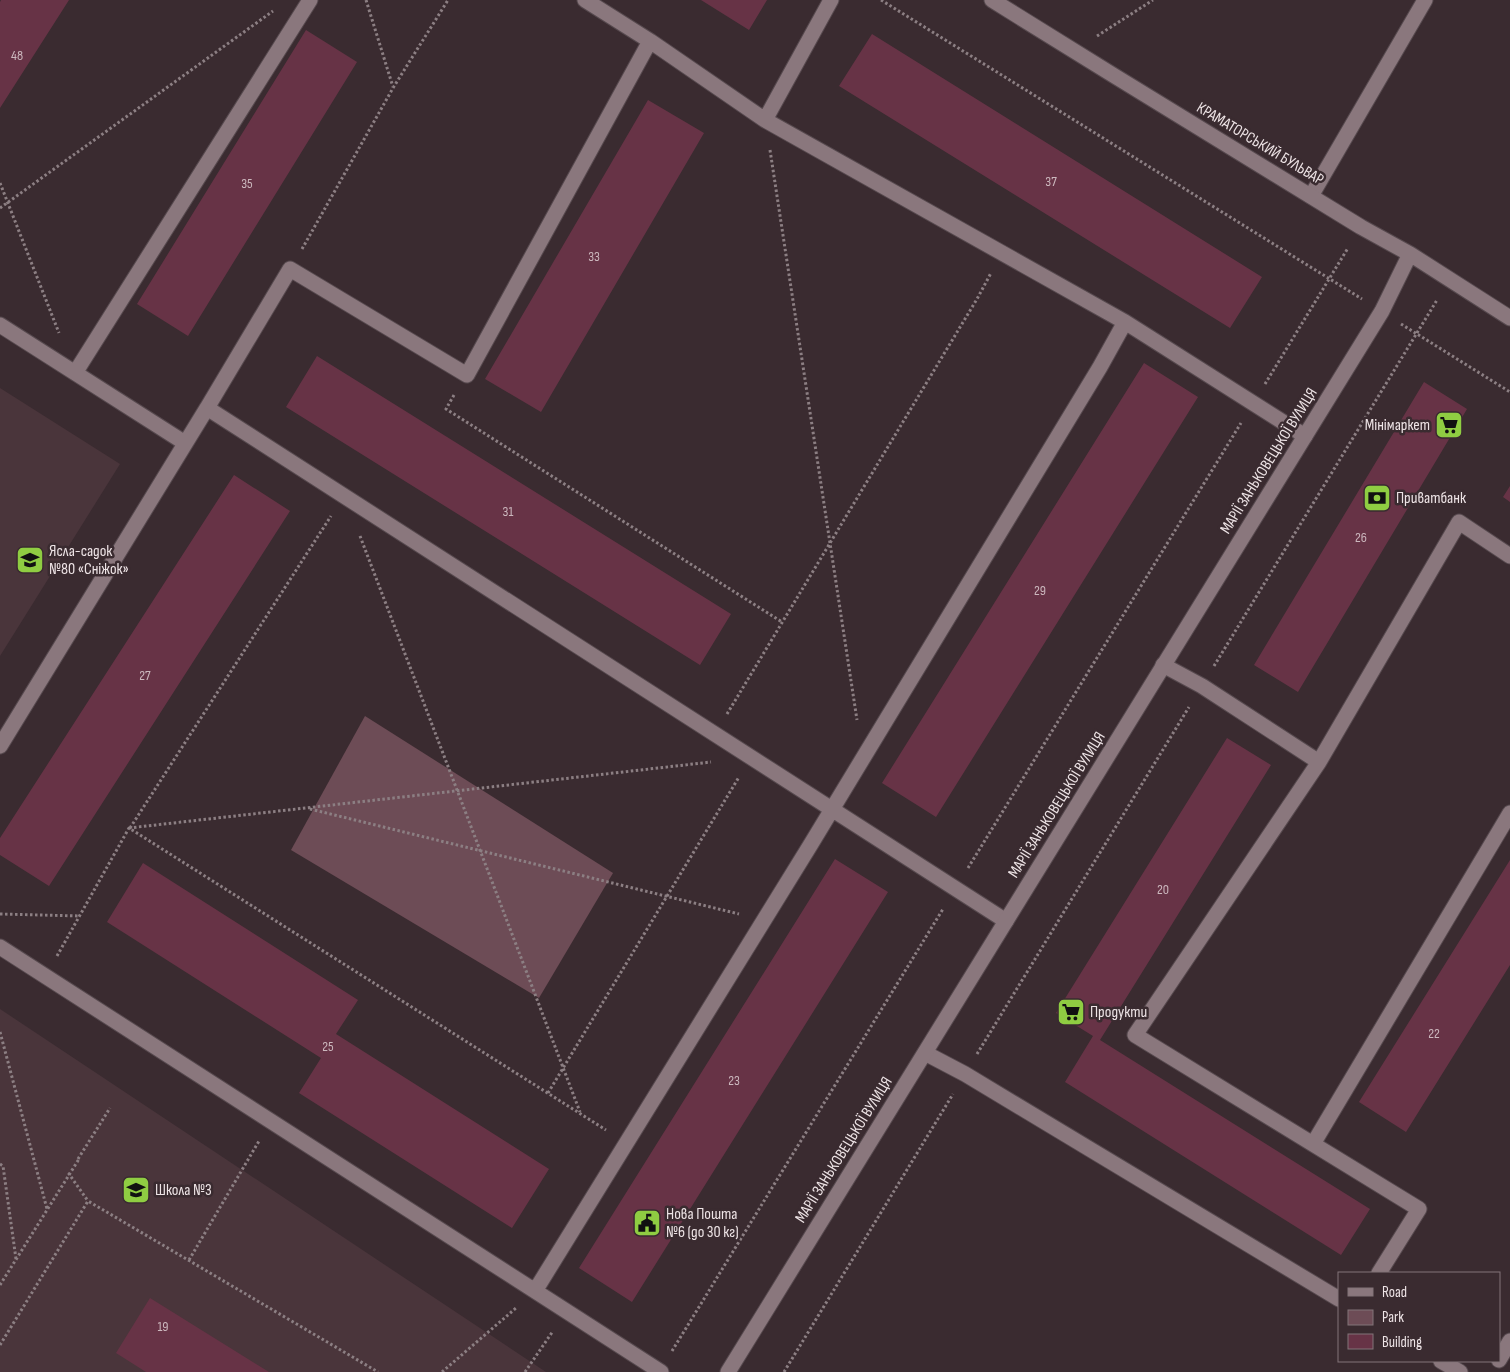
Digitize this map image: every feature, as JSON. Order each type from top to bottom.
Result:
[{"type":"street","points":[[75,373],[310,0]]},
{"type":"street","points":[[585,0],[765,120],[1125,322],[1305,436]]},
{"type":"street","points":[[765,120],[831,0]]},
{"type":"street","name":"КРАМАТОРСЬКИЙ БУЛЬВАР","points":[[992,0],[1362,227],[1410,254],[1510,318]]},
{"type":"street","points":[[1311,196],[1425,0]]},
{"type":"street","points":[[0,746],[290,269],[467,375],[650,42]]},
{"type":"street","name":"МАРІЇ ЗАНЬКОВЕЦЬКОЇ ВУЛИЦЯ","points":[[728,1372],[1382,311],[1410,254]]},
{"type":"street","points":[[535,1291],[832,809],[1100,367],[1125,322]]},
{"type":"street","points":[[0,325],[185,443]]},
{"type":"street","points":[[206,408],[1006,921]]},
{"type":"street","points":[[1380,1272],[1419,1209],[1135,1035],[1319,762],[1459,522],[1510,556]]},
{"type":"street","points":[[1164,665],[1202,686],[1319,762]]},
{"type":"street","points":[[1313,1144],[1510,813]]},
{"type":"street","points":[[0,947],[661,1371]]},
{"type":"street","points":[[924,1052],[965,1074],[1338,1298]]},
{"type":"street","points":[[1500,1357],[1510,1341]]},
{"type":"street","points":[[1443,1362],[1460,1372]]},
{"type":"path","points":[[366,0],[393,88]]},
{"type":"path","points":[[290,269],[393,88],[448,0]]},
{"type":"path","points":[[881,0],[1510,392]]},
{"type":"path","points":[[1074,51],[1153,0]]},
{"type":"path","points":[[0,208],[280,6]]},
{"type":"path","points":[[765,120],[863,758]]},
{"type":"path","points":[[0,183],[75,373]]},
{"type":"path","points":[[661,1371],[1362,227]]},
{"type":"path","points":[[715,734],[977,299],[1001,254]]},
{"type":"path","points":[[784,1372],[1449,280]]},
{"type":"path","points":[[467,375],[446,409],[782,622]]},
{"type":"path","points":[[344,496],[580,1113]]},
{"type":"path","points":[[45,976],[129,828],[344,496]]},
{"type":"path","points":[[548,1093],[751,757]]},
{"type":"path","points":[[129,828],[712,762]]},
{"type":"path","points":[[307,808],[764,920]]},
{"type":"path","points":[[129,828],[626,1143]]},
{"type":"path","points":[[0,914],[80,916]]},
{"type":"path","points":[[0,1032],[47,1209]]},
{"type":"path","points":[[0,1285],[110,1108]]},
{"type":"path","points":[[188,1260],[271,1122]]},
{"type":"path","points":[[69,1174],[79,1159]]},
{"type":"path","points":[[0,1164],[3,1166],[16,1259]]},
{"type":"path","points":[[69,1174],[88,1201],[378,1372]]},
{"type":"path","points":[[0,1345],[88,1201]]},
{"type":"path","points":[[442,1372],[535,1291]]},
{"type":"path","points":[[525,1372],[567,1312]]},
{"type":"shaded area","name":"Ясла-садок №80 «Сніжок»","points":[[0,388],[120,464],[0,656]]},
{"type":"shaded area","name":"Школа №3","points":[[0,1009],[546,1372],[0,1372]]},
{"type":"green space","points":[[365,716],[613,873],[539,998],[291,850]]},
{"type":"building","points":[[1,0],[69,0],[0,108],[0,2]]},
{"type":"building","points":[[701,0],[767,0],[749,30]]},
{"type":"building","points":[[306,30],[357,62],[188,336],[137,304]]},
{"type":"building","points":[[872,34],[1262,277],[1230,328],[839,86]]},
{"type":"building","points":[[648,100],[704,133],[541,412],[485,379]]},
{"type":"building","points":[[317,356],[731,614],[700,665],[286,407]]},
{"type":"building","points":[[1144,363],[1198,397],[936,817],[882,783]]},
{"type":"building","points":[[1424,382],[1467,409],[1298,692],[1254,665]]},
{"type":"building","points":[[234,475],[290,511],[49,886],[0,855],[0,838]]},
{"type":"building","points":[[1510,486],[1510,502],[1503,497]]},
{"type":"building","points":[[1227,738],[1271,765],[1100,1040],[1370,1209],[1341,1255],[1065,1082],[1093,1036],[1056,1013]]},
{"type":"building","points":[[835,859],[888,892],[632,1302],[579,1268]]},
{"type":"building","points":[[1510,860],[1510,965],[1406,1132],[1359,1102]]},
{"type":"building","points":[[143,863],[358,1000],[336,1034],[549,1169],[512,1228],[299,1093],[321,1058],[107,922]]},
{"type":"building","points":[[150,1298],[269,1372],[146,1372],[116,1353]]},
{"type":"place","name":"Мінімаркет","points":[[1449,425]]},
{"type":"place","name":"Приватбанк","points":[[1377,498]]},
{"type":"place","name":"Ясла-садок №80 «Сніжок»","points":[[30,560]]},
{"type":"place","name":"Продукти","points":[[1071,1012]]},
{"type":"place","name":"Школа №3","points":[[136,1190]]},
{"type":"place","name":"Нова Пошта №6 (до 30 кг)","points":[[647,1223]]}]
